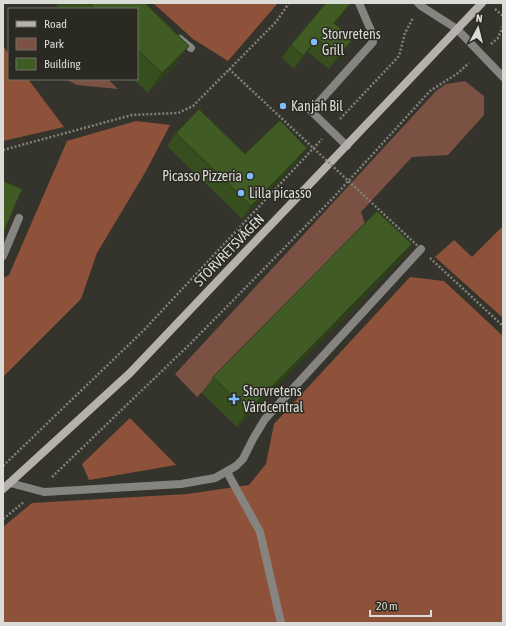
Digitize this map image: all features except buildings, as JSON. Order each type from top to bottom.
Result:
[{"type":"street","points":[[347,146],[311,111],[373,42],[372,33],[359,3]]},
{"type":"street","name":"STORVRETSVÄGEN","points":[[3,489],[130,374],[482,3]]},
{"type":"street","points":[[419,4],[457,29],[503,77]]},
{"type":"street","points":[[173,33],[191,48]]},
{"type":"street","points":[[3,256],[19,218]]},
{"type":"street","points":[[10,483],[44,492],[181,484],[215,478],[226,472],[236,466],[243,459],[265,419],[421,250]]},
{"type":"street","points":[[226,472],[260,532],[281,623]]},
{"type":"path","points":[[3,150],[132,115],[178,113],[193,106],[276,22],[289,3]]},
{"type":"path","points":[[3,466],[144,330],[399,56],[405,33],[419,4]]},
{"type":"path","points":[[3,519],[38,491],[191,343],[332,199],[430,91],[458,73],[498,38],[503,26]]},
{"type":"path","points":[[229,69],[503,326]]},
{"type":"green space","points":[[67,80],[109,80],[118,89],[77,85]]},
{"type":"green space","points":[[465,81],[484,96],[484,115],[448,155],[412,157],[361,212],[366,227],[197,397],[175,374],[436,91],[446,84]]},
{"type":"shaded area","points":[[153,3],[278,3],[228,61],[193,39]]},
{"type":"shaded area","points":[[3,46],[8,53],[8,80],[29,80],[64,127],[3,141]]},
{"type":"shaded area","points":[[136,121],[170,125],[146,171],[97,253],[81,299],[3,377],[3,278],[9,275],[67,141]]},
{"type":"shaded area","points":[[503,226],[503,318],[435,257],[454,240],[472,257]]},
{"type":"shaded area","points":[[410,277],[444,281],[503,336],[503,623],[3,623],[3,527],[32,503],[187,494],[249,485],[266,464],[274,424]]},
{"type":"shaded area","points":[[130,418],[176,465],[89,480],[82,464]]},
{"type":"place","name":"Storvretens Grill","points":[[314,42]]},
{"type":"place","name":"Kanjah Bil","points":[[283,106]]},
{"type":"place","name":"Picasso Pizzeria","points":[[250,176]]},
{"type":"place","name":"Lilla picasso","points":[[241,193]]},
{"type":"place","name":"Storvretens Vårdcentral","points":[[234,399]]}]
